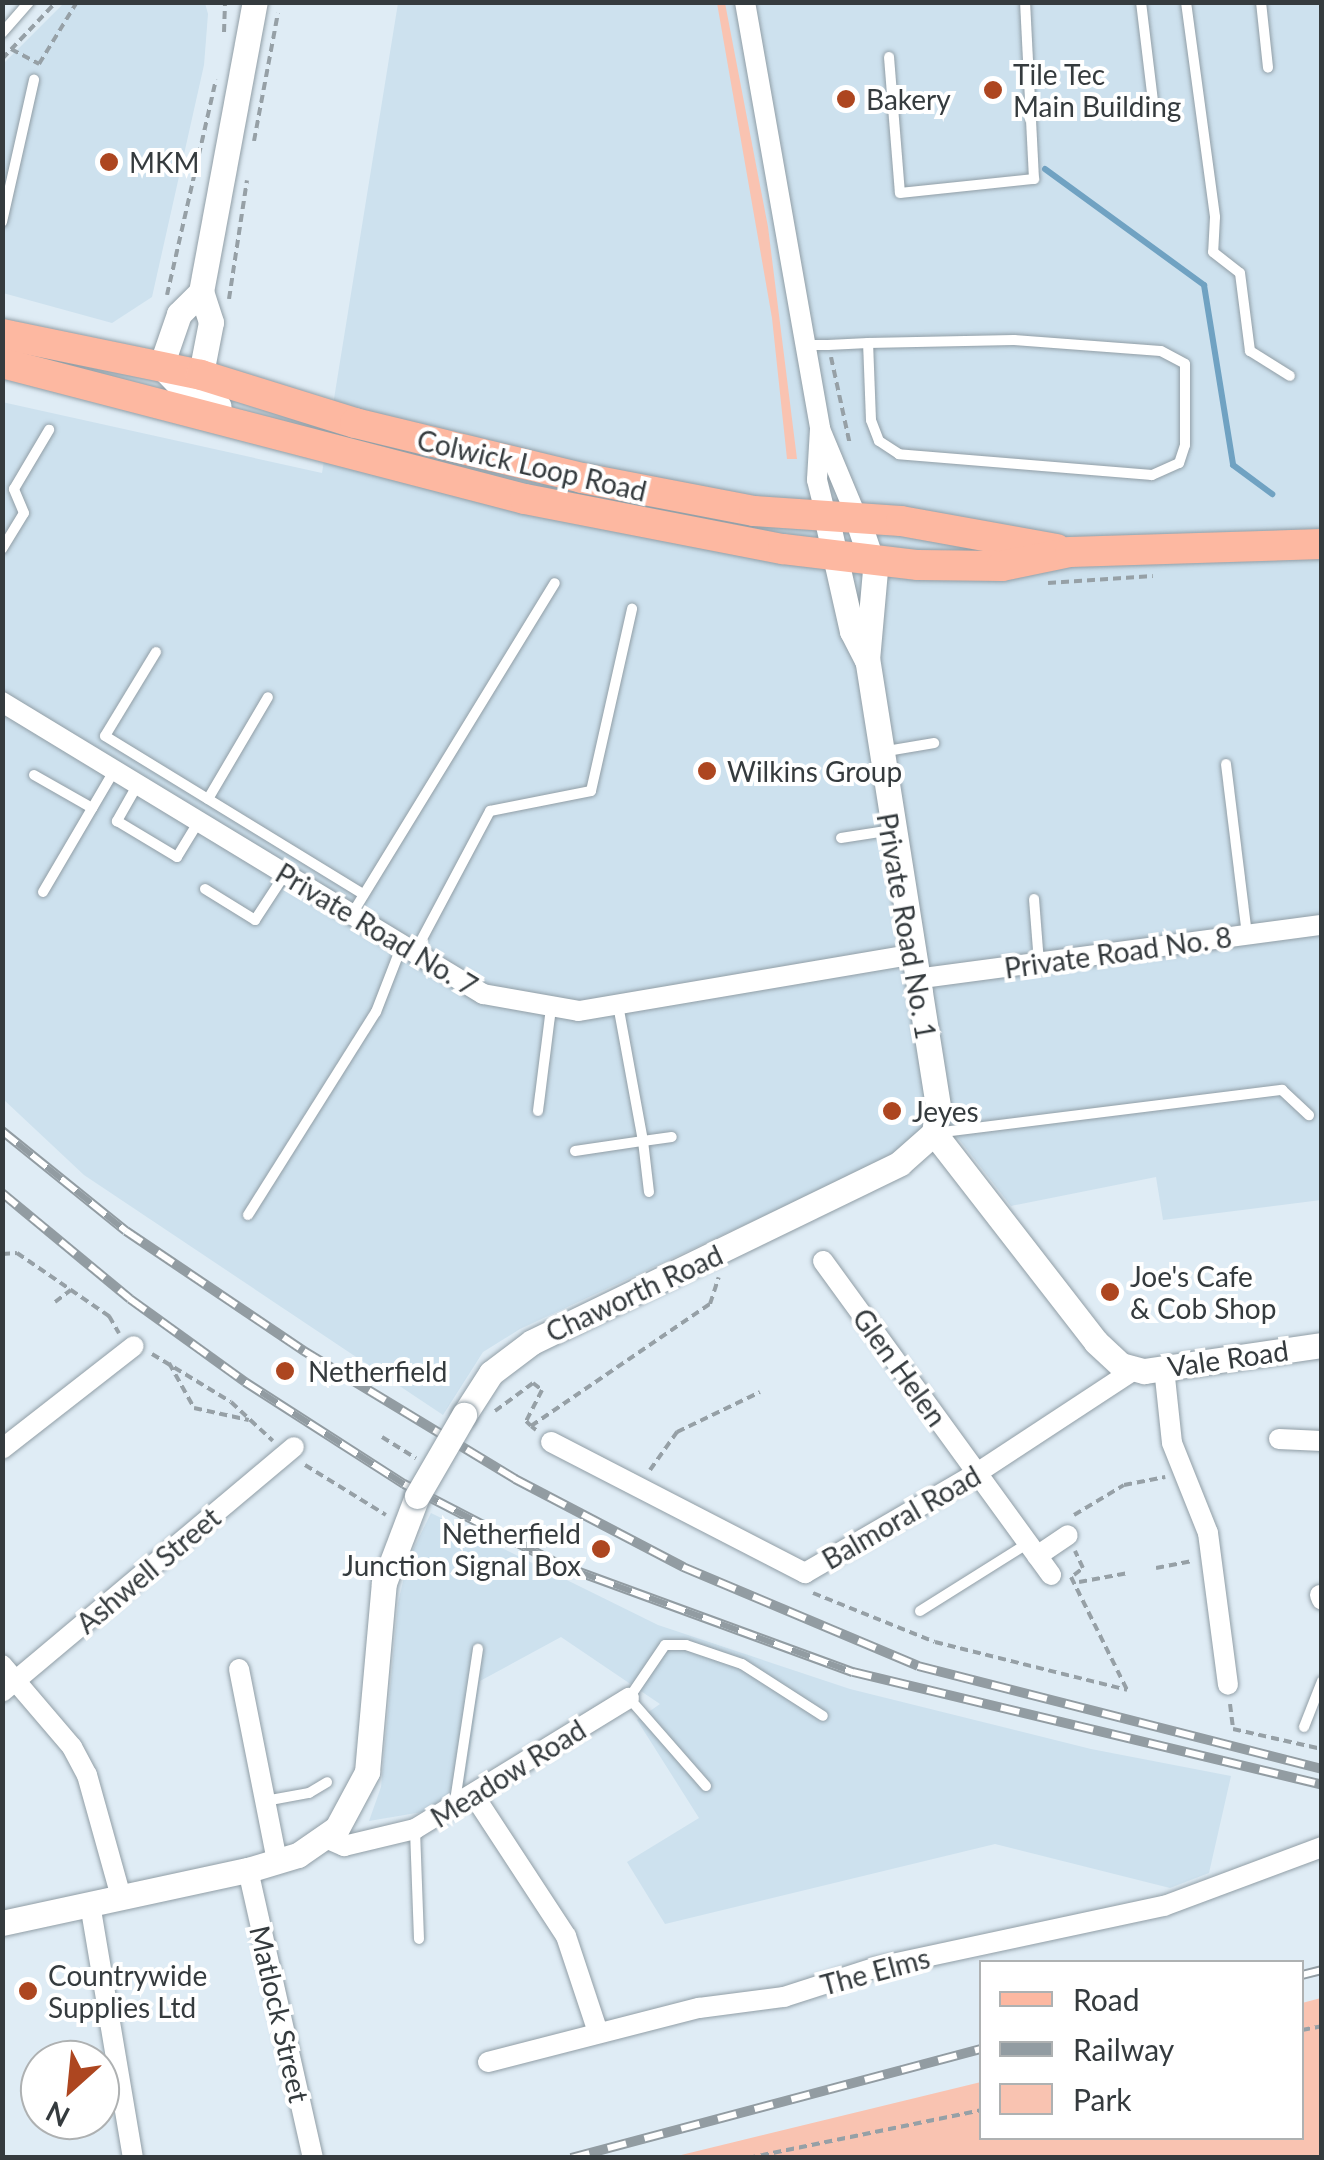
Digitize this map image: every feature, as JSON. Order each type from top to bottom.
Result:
[{"type":"main road","name":"Colwick Loop Road","points":[[2,334],[161,366],[192,396],[493,492],[640,524],[835,554],[1002,566],[1070,552],[1322,544]]},
{"type":"main road","name":"Colwick Loop Road","points":[[2,363],[192,396],[738,508],[842,517],[1070,552]]},
{"type":"street","name":"Private Road No. 1","points":[[745,2],[820,429],[842,517],[835,554],[852,631],[867,660]]},
{"type":"street","points":[[192,396],[212,322],[201,292],[251,7]]},
{"type":"street","points":[[161,366],[178,314],[201,292]]},
{"type":"street","name":"Private Road No. 1","points":[[820,429],[817,480],[870,558],[875,594],[867,660],[878,752],[938,1106],[934,1133]]},
{"type":"street","name":"Private Road No. 7","points":[[2,702],[483,994],[551,1008],[618,1004],[913,967]]},
{"type":"street","name":"Private Road No. 8","points":[[913,967],[1040,963],[1322,925]]},
{"type":"street","points":[[934,1133],[1096,1342],[1134,1370]]},
{"type":"street","name":"Chaworth Road","points":[[331,1833],[367,1772],[391,1551],[479,1391],[502,1363],[532,1342],[912,1156],[934,1133]]},
{"type":"street","name":"Glen Helen","points":[[823,1261],[1051,1576]]},
{"type":"street","name":"Vale Road","points":[[1134,1370],[1322,1344]]},
{"type":"street","points":[[2,1450],[134,1346]]},
{"type":"street","points":[[1164,1368],[1182,1474],[1208,1533],[1228,1685]]},
{"type":"street","name":"Balmoral Road","points":[[551,1442],[638,1492],[805,1573],[977,1473],[1134,1370]]},
{"type":"street","points":[[1279,1439],[1322,1440]]},
{"type":"street","name":"Ashwell Street","points":[[7,1680],[290,1450]]},
{"type":"street","points":[[1032,1550],[1065,1528]]},
{"type":"street","points":[[1224,1654],[1246,1650]]},
{"type":"street","points":[[239,1669],[278,1862]]},
{"type":"street","points":[[7,1680],[72,1747],[87,1774],[121,1897]]},
{"type":"street","name":"Meadow Road","points":[[2,1923],[278,1862],[331,1833],[344,1846],[415,1829],[629,1698]]},
{"type":"street","points":[[474,1794],[566,1936],[598,2032]]},
{"type":"street","name":"The Elms","points":[[488,2062],[699,2008],[784,1997],[874,1968],[1164,1906],[1322,1847]]},
{"type":"street","name":"Matlock Street","points":[[248,1870],[313,2158]]},
{"type":"street","points":[[90,1904],[133,2158]]},
{"type":"lane","points":[[889,57],[900,193],[1034,178],[1025,2]]},
{"type":"lane","points":[[1141,2],[1153,100]]},
{"type":"lane","points":[[1186,2],[1215,217],[1213,252],[1240,272],[1250,350],[1290,376]]},
{"type":"lane","points":[[1261,2],[1268,68]]},
{"type":"lane","points":[[2,33],[27,3]]},
{"type":"lane","points":[[2,222],[34,80]]},
{"type":"lane","points":[[807,345],[868,343],[1014,340],[1176,355],[1187,373],[1185,445],[1179,463],[1152,475],[899,454],[880,441],[871,420],[868,343]]},
{"type":"lane","points":[[2,549],[24,514],[14,489],[49,430]]},
{"type":"lane","points":[[352,915],[555,583]]},
{"type":"lane","points":[[248,1215],[376,1012],[408,949],[490,811],[591,791],[632,609]]},
{"type":"lane","points":[[156,652],[105,736],[363,894]]},
{"type":"lane","points":[[208,799],[268,697]]},
{"type":"lane","points":[[878,752],[934,743]]},
{"type":"lane","points":[[1226,764],[1246,935]]},
{"type":"lane","points":[[43,892],[114,770]]},
{"type":"lane","points":[[34,774],[92,808]]},
{"type":"lane","points":[[138,784],[118,820],[132,830],[177,857],[199,822]]},
{"type":"lane","points":[[841,838],[893,830]]},
{"type":"lane","points":[[206,888],[255,920],[285,874]]},
{"type":"lane","points":[[1034,899],[1040,963]]},
{"type":"lane","points":[[618,1004],[650,1192]]},
{"type":"lane","points":[[538,1111],[551,1008]]},
{"type":"lane","points":[[934,1133],[1282,1090],[1310,1115]]},
{"type":"lane","points":[[575,1151],[672,1137]]},
{"type":"lane","points":[[920,1611],[1032,1550]]},
{"type":"lane","points":[[706,1786],[629,1698],[665,1645],[686,1645],[742,1664],[823,1716]]},
{"type":"lane","points":[[454,1807],[478,1648]]},
{"type":"lane","points":[[1304,1726],[1322,1681]]},
{"type":"lane","points":[[266,1801],[327,1782]]},
{"type":"lane","points":[[415,1829],[419,1939]]},
{"type":"path","points":[[2,58],[56,2]]},
{"type":"path","points":[[11,50],[40,64],[77,2]]},
{"type":"path","points":[[223,43],[225,2]]},
{"type":"path","points":[[250,159],[278,2]]},
{"type":"path","points":[[166,298],[217,75]]},
{"type":"path","points":[[226,316],[247,176]]},
{"type":"path","points":[[2,1254],[17,1253],[110,1316],[134,1346],[169,1362],[371,1506]]},
{"type":"path","points":[[55,1302],[71,1290]]},
{"type":"path","points":[[532,1426],[710,1304]]},
{"type":"path","points":[[169,1362],[194,1408],[249,1420]]},
{"type":"path","points":[[490,1416],[533,1383],[542,1390],[526,1421],[551,1442]]},
{"type":"path","points":[[638,1492],[677,1432],[760,1392]]},
{"type":"path","points":[[382,1437],[418,1459]]},
{"type":"path","points":[[1065,1528],[1124,1485],[1182,1474]]},
{"type":"path","points":[[1156,1568],[1212,1558]]},
{"type":"path","points":[[805,1573],[805,1589],[935,1642],[1127,1690],[1074,1575],[1051,1576]]},
{"type":"path","points":[[1078,1582],[1128,1573]]},
{"type":"path","points":[[1228,1685],[1234,1729],[1322,1749]]},
{"type":"path","points":[[748,2158],[979,2111]]},
{"type":"shaded area","points":[[64,3],[205,3],[208,14],[204,65],[152,297],[112,323],[3,293],[2,65]]},
{"type":"shaded area","points":[[398,3],[1321,3],[1321,1200],[1163,1220],[1156,1177],[1011,1206],[951,1129],[520,1329],[483,1352],[443,1415],[84,1175],[3,1099],[2,402],[322,473]]},
{"type":"shaded area","points":[[431,1513],[658,1625],[850,1689],[1091,1749],[1231,1776],[1209,1873],[1170,1888],[995,1844],[665,1924],[627,1862],[699,1818],[637,1720],[660,1704],[561,1637],[480,1681],[465,1785],[422,1812],[369,1821],[381,1787],[398,1603],[408,1560]]},
{"type":"green space","points":[[717,3],[725,3],[768,227],[797,459],[787,459],[772,318]]},
{"type":"green space","points":[[1321,1998],[1321,2157],[673,2157],[979,2082],[979,2140],[1304,2140],[1304,2002]]},
{"type":"waterway","points":[[1045,169],[1204,285],[1233,465],[1272,494]]},
{"type":"railway","points":[[2,1131],[126,1231],[304,1351],[515,1479],[683,1567],[918,1666],[1322,1769]]},
{"type":"railway","points":[[2,1193],[130,1299],[245,1382],[404,1484],[560,1565],[853,1672],[1322,1785]]},
{"type":"railway","points":[[1304,1974],[1322,1970]]},
{"type":"railway","points":[[571,2158],[979,2050]]},
{"type":"place","name":"Tile Tec Main Building","points":[[993,90]]},
{"type":"place","name":"Bakery","points":[[846,99]]},
{"type":"place","name":"MKM","points":[[109,162]]},
{"type":"place","name":"Wilkins Group","points":[[707,771]]},
{"type":"place","name":"Jeyes","points":[[892,1111]]},
{"type":"place","name":"Joe's Cafe & Cob Shop","points":[[1110,1292]]},
{"type":"place","name":"Netherfield","points":[[285,1371]]},
{"type":"place","name":"Netherfield Junction Signal Box","points":[[601,1549]]},
{"type":"place","name":"Countrywide Supplies Ltd","points":[[28,1991]]}]
